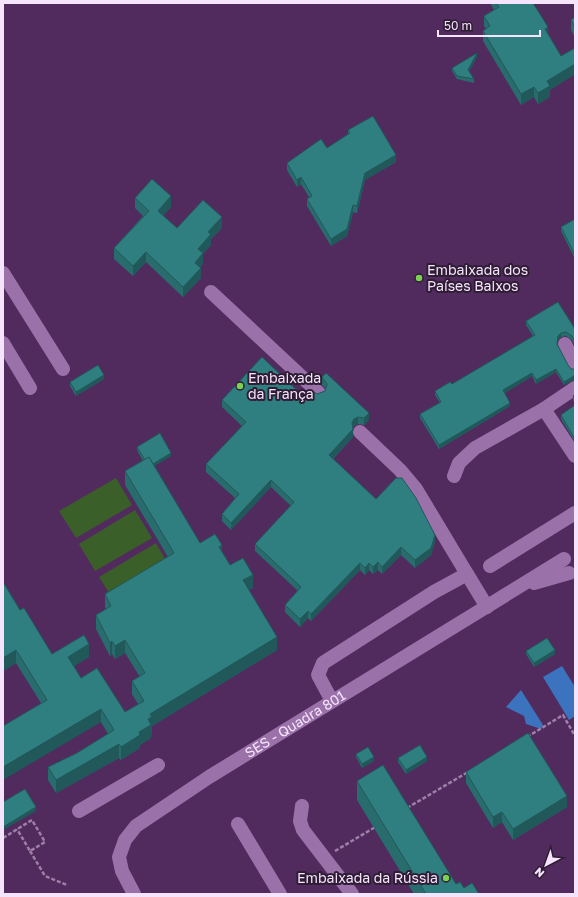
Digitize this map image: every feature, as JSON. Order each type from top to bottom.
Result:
[{"type":"street","points":[[3,273],[63,369]]},
{"type":"street","points":[[211,292],[318,393]]},
{"type":"street","points":[[3,343],[30,388]]},
{"type":"street","points":[[565,344],[575,365]]},
{"type":"street","points":[[454,476],[459,463],[474,448],[544,409],[575,388]]},
{"type":"street","points":[[544,409],[575,456]]},
{"type":"street","points":[[360,432],[400,470],[416,489],[487,607]]},
{"type":"street","points":[[490,566],[575,512]]},
{"type":"street","points":[[570,556],[563,565],[572,574]]},
{"type":"street","name":"SES - Quadra 801","points":[[134,894],[122,871],[120,857],[126,840],[136,826],[209,777],[570,556]]},
{"type":"street","points":[[332,701],[318,675],[323,663],[434,592],[467,574]]},
{"type":"street","name":"SES - Quadra 801","points":[[522,586],[572,574]]},
{"type":"street","points":[[79,811],[158,765]]},
{"type":"street","points":[[302,806],[300,822],[303,830],[352,894]]},
{"type":"street","points":[[238,824],[280,894]]},
{"type":"path","points":[[522,740],[563,715],[575,736]]},
{"type":"path","points":[[406,809],[474,768]]},
{"type":"path","points":[[3,838],[32,820],[45,842],[30,851]]},
{"type":"path","points":[[324,857],[379,825]]},
{"type":"path","points":[[8,829],[11,832]]},
{"type":"path","points":[[17,829],[44,876],[67,885]]},
{"type":"green space","points":[[116,478],[132,505],[76,538],[59,511]]},
{"type":"green space","points":[[135,510],[152,538],[95,571],[79,544]]},
{"type":"green space","points":[[156,543],[172,571],[116,604],[99,577]]},
{"type":"water","points":[[562,666],[575,687],[575,716],[569,720],[543,677]]},
{"type":"water","points":[[521,690],[543,725],[541,729],[526,724],[524,716],[506,707]]},
{"type":"building","points":[[496,3],[533,3],[548,27],[545,29],[561,56],[575,48],[575,64],[547,81],[550,86],[538,93],[534,87],[521,94],[483,31],[490,26],[484,16],[499,7]]},
{"type":"building","points":[[575,17],[575,27],[571,20]]},
{"type":"building","points":[[477,53],[468,70],[474,79],[457,76],[452,68]]},
{"type":"building","points":[[373,116],[396,155],[365,173],[357,206],[353,205],[347,229],[331,239],[307,199],[312,196],[301,177],[297,180],[287,163],[321,139],[327,148],[350,133],[348,130]]},
{"type":"building","points":[[152,179],[171,196],[158,211],[177,228],[203,200],[222,217],[208,232],[211,234],[198,249],[203,253],[195,263],[201,268],[183,287],[146,252],[133,266],[114,248],[149,211],[135,198]]},
{"type":"building","points":[[575,219],[575,255],[561,227]]},
{"type":"building","points":[[558,302],[575,329],[575,342],[572,336],[566,332],[561,333],[558,336],[557,344],[568,365],[571,369],[575,369],[575,376],[564,382],[556,369],[536,380],[532,373],[503,390],[510,403],[439,445],[420,414],[441,402],[435,391],[450,382],[452,384],[535,335],[526,321]]},
{"type":"building","points":[[262,357],[304,397],[311,390],[317,394],[325,391],[327,384],[322,377],[326,373],[369,413],[364,418],[358,417],[354,419],[352,423],[353,429],[329,455],[376,499],[396,478],[402,478],[416,498],[435,535],[431,548],[415,560],[401,547],[382,567],[378,562],[373,567],[369,563],[365,568],[360,563],[311,614],[308,611],[300,619],[285,605],[301,587],[255,544],[294,502],[271,480],[231,523],[222,514],[239,494],[206,464],[246,422],[222,400]]},
{"type":"building","points":[[98,365],[104,375],[76,392],[70,382]]},
{"type":"building","points":[[575,405],[575,439],[561,415]]},
{"type":"building","points":[[160,433],[171,453],[153,464],[149,457],[145,460],[137,447]]},
{"type":"building","points":[[149,457],[200,543],[215,534],[222,545],[219,547],[230,565],[243,558],[253,575],[243,580],[277,637],[150,714],[152,717],[148,719],[151,725],[139,732],[140,735],[121,747],[119,744],[56,780],[48,767],[77,753],[114,730],[101,709],[3,767],[3,726],[47,700],[16,650],[3,658],[3,582],[20,610],[24,608],[52,654],[84,635],[89,644],[68,657],[81,678],[97,668],[125,712],[144,701],[132,681],[145,673],[125,640],[115,646],[112,641],[110,643],[96,615],[111,606],[105,594],[174,553],[125,471]]},
{"type":"building","points":[[547,638],[555,650],[534,663],[526,651]]},
{"type":"building","points":[[528,733],[567,796],[513,829],[502,812],[493,817],[466,772]]},
{"type":"building","points":[[420,745],[427,757],[406,770],[398,758]]},
{"type":"building","points":[[368,747],[374,757],[362,764],[356,754]]},
{"type":"building","points":[[383,765],[456,884],[460,882],[464,888],[472,883],[479,894],[426,894],[357,781]]},
{"type":"building","points":[[25,789],[36,807],[3,827],[3,802]]},
{"type":"place","name":"Embaixada dos Países Baixos","points":[[419,278]]},
{"type":"place","name":"Embaixada da França","points":[[240,386]]},
{"type":"place","name":"Embaixada da Rússia","points":[[446,878]]}]
